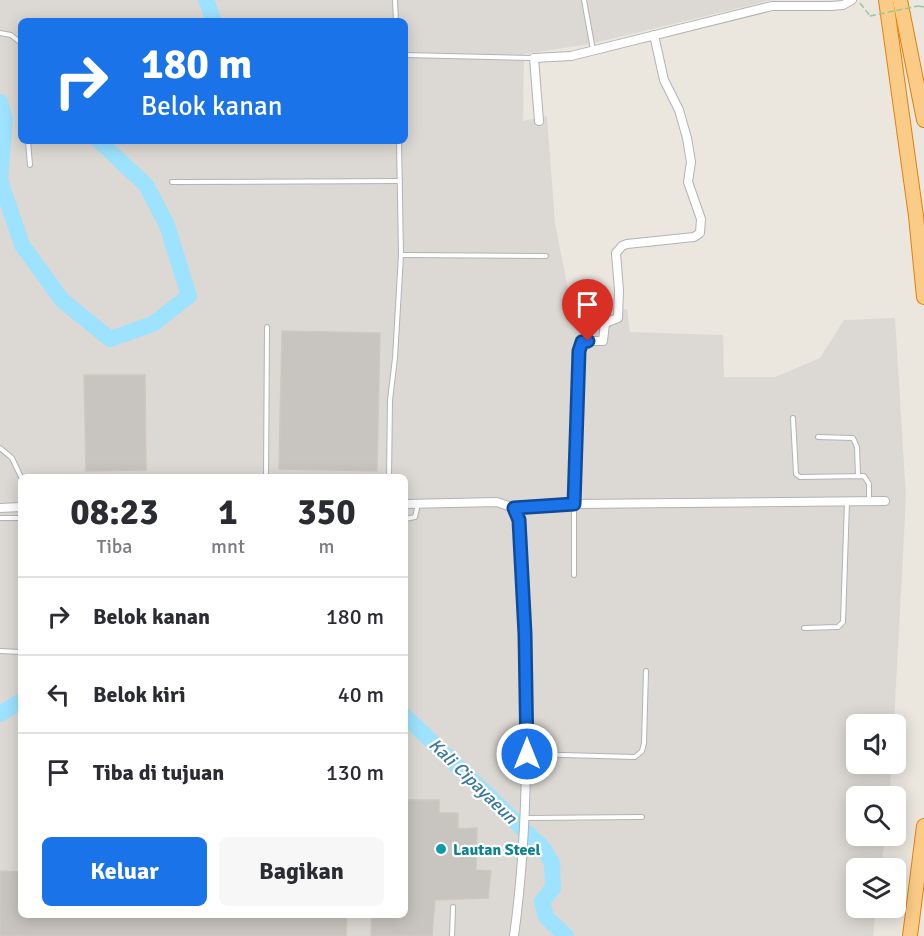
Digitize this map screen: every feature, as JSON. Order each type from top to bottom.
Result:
[{"type":"highway","points":[[885,0],[916,216],[924,297]]},
{"type":"highway","points":[[900,0],[924,120]]},
{"type":"highway","points":[[910,936],[924,825]]},
{"type":"street","points":[[539,121],[534,58],[571,56],[594,51],[771,3],[831,6],[843,5],[852,0]]},
{"type":"street","points":[[574,504],[579,351],[582,342],[603,340],[605,323],[618,318],[619,290],[616,253],[627,244],[694,237],[700,233],[700,219],[688,182],[691,162],[687,138],[679,110],[664,80],[654,35]]},
{"type":"street","points":[[408,504],[497,502],[514,508],[574,504],[885,501]]},
{"type":"street","points":[[0,507],[18,507]]},
{"type":"street","points":[[514,508],[519,520],[525,634],[527,754],[522,878],[514,936]]},
{"type":"lane","points":[[396,0],[396,18]]},
{"type":"lane","points":[[584,0],[594,51]]},
{"type":"lane","points":[[0,33],[10,35],[18,41]]},
{"type":"lane","points":[[408,55],[534,58]]},
{"type":"lane","points":[[28,144],[30,165]]},
{"type":"lane","points":[[389,474],[390,400],[395,358],[401,255],[399,144]]},
{"type":"lane","points":[[172,182],[400,181]]},
{"type":"lane","points":[[401,255],[546,256]]},
{"type":"lane","points":[[266,474],[267,327]]},
{"type":"lane","points":[[793,418],[796,474],[805,477],[864,476],[869,484],[869,501]]},
{"type":"lane","points":[[818,437],[853,438],[857,447],[858,476]]},
{"type":"lane","points":[[0,448],[12,458],[20,474]]},
{"type":"lane","points":[[804,628],[838,627],[843,622],[847,502]]},
{"type":"lane","points":[[408,519],[415,518],[418,503]]},
{"type":"lane","points":[[574,504],[574,575]]},
{"type":"lane","points":[[0,518],[18,518]]},
{"type":"lane","points":[[0,651],[18,652]]},
{"type":"lane","points":[[527,754],[635,757],[642,751],[644,743],[646,671]]},
{"type":"lane","points":[[525,822],[642,817]]},
{"type":"lane","points":[[452,936],[453,907]]},
{"type":"path","points":[[857,0],[870,16],[918,6],[924,7]]},
{"type":"shaded area","points":[[0,0],[772,0],[590,44],[524,54],[523,121],[547,116],[555,223],[572,309],[627,309],[630,332],[723,335],[724,377],[775,377],[820,358],[844,320],[895,318],[906,497],[895,714],[846,714],[846,774],[891,774],[890,786],[846,786],[846,846],[884,846],[882,858],[846,858],[846,918],[875,918],[873,936],[0,936]]},
{"type":"building","points":[[282,331],[380,333],[377,471],[279,469]]},
{"type":"building","points":[[84,375],[145,375],[146,470],[86,471]]},
{"type":"building","name":"Lautan Steel","points":[[408,800],[439,800],[439,813],[458,813],[458,829],[477,828],[476,870],[491,871],[488,898],[435,900],[432,936],[371,936],[372,918],[408,918]]},
{"type":"building","points":[[0,871],[18,872],[18,918],[347,918],[346,936],[0,936]]},
{"type":"waterway","points":[[206,0],[213,18]]},
{"type":"waterway","points":[[0,102],[5,119],[0,179]]},
{"type":"waterway","points":[[0,180],[22,245],[62,300],[110,339],[153,324],[189,296],[167,225],[146,185],[102,144]]},
{"type":"waterway","name":"Kali Cipayaeun","points":[[0,714],[18,703]]},
{"type":"waterway","name":"Kali Cipayaeun","points":[[408,719],[543,848],[552,863],[553,888],[542,901],[546,917],[566,936]]},
{"type":"place","name":"Lautan Steel","points":[[441,849]]},
{"type":"route","points":[[527,754],[525,634],[519,520],[514,508],[574,504],[579,351],[582,342],[588,341]]}]
